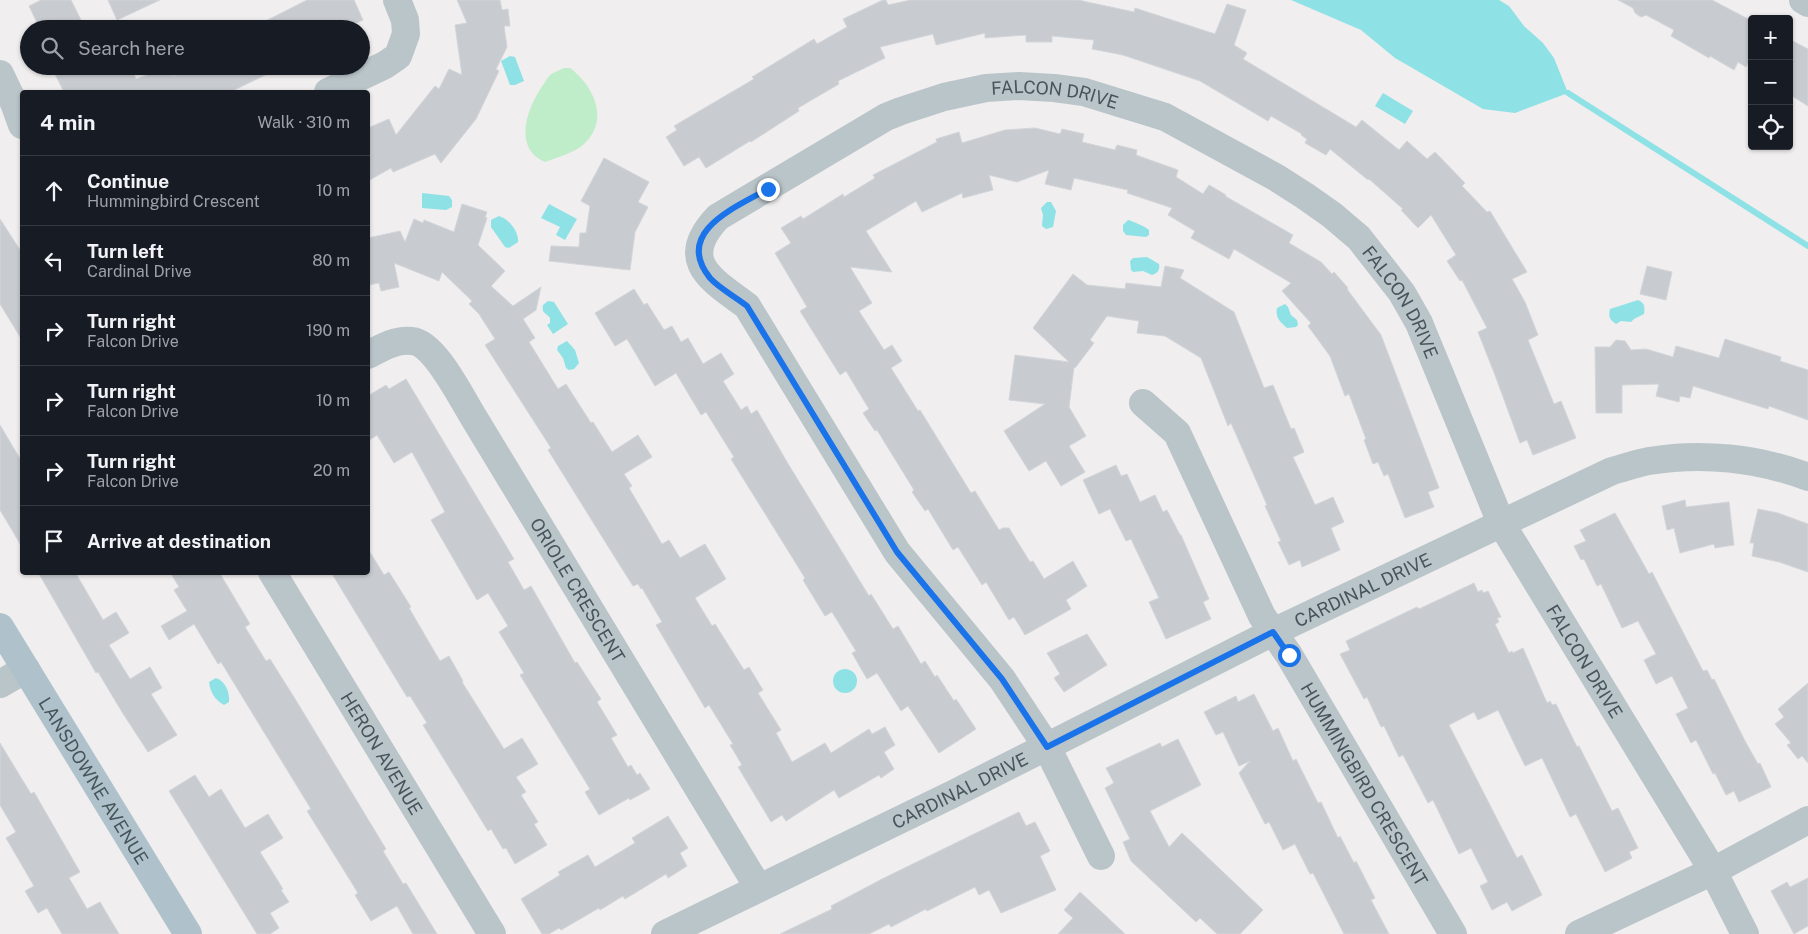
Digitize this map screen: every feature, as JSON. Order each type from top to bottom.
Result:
[{"type":"main road","name":"LANSDOWNE AVENUE","points":[[0,627],[188,934]]},
{"type":"street","points":[[370,72],[398,56],[406,34],[405,20],[397,0]]},
{"type":"street","points":[[1803,0],[1808,3]]},
{"type":"street","points":[[0,74],[20,119]]},
{"type":"street","points":[[332,90],[364,75]]},
{"type":"street","name":"FALCON DRIVE","points":[[1101,856],[1047,747],[1002,679],[897,552],[747,306],[711,279],[701,264],[699,250],[701,239],[706,229],[718,217],[886,118],[944,97],[986,88],[1019,86],[1084,92],[1165,117],[1270,174],[1332,215],[1359,238],[1402,293],[1423,333],[1500,523],[1713,871],[1745,934]]},
{"type":"street","name":"ORIOLE CRESCENT","points":[[370,354],[388,345],[413,341],[423,345],[434,355],[470,411],[758,888]]},
{"type":"street","name":"HUMMINGBIRD CRESCENT","points":[[1142,403],[1176,433],[1262,616],[1289,655],[1453,934]]},
{"type":"street","name":"CARDINAL DRIVE","points":[[665,934],[894,823],[1273,632],[1612,471],[1649,461],[1696,456],[1757,462],[1808,477]]},
{"type":"street","name":"HERON AVENUE","points":[[274,575],[492,934]]},
{"type":"street","points":[[0,684],[26,669]]},
{"type":"street","points":[[1579,934],[1713,871],[1808,820]]},
{"type":"green space","points":[[564,68],[570,68],[579,75],[592,94],[596,104],[596,125],[592,135],[576,150],[545,162],[535,156],[529,147],[526,138],[528,117],[531,106],[548,78]]},
{"type":"water","points":[[1291,0],[1499,0],[1509,6],[1524,26],[1543,43],[1554,58],[1568,93],[1515,113],[1483,109],[1395,58],[1361,30]]},
{"type":"water","points":[[510,56],[515,57],[524,81],[515,85],[510,85],[501,61]]},
{"type":"water","points":[[1383,93],[1413,111],[1405,124],[1375,106]]},
{"type":"water","points":[[422,193],[449,196],[452,200],[452,207],[446,210],[422,208]]},
{"type":"water","points":[[1047,202],[1051,202],[1056,211],[1053,227],[1046,229],[1042,226],[1043,215],[1041,208]]},
{"type":"water","points":[[549,204],[577,219],[565,240],[556,235],[560,227],[541,218]]},
{"type":"water","points":[[499,216],[510,223],[517,234],[518,242],[509,248],[505,247],[491,227],[491,220]]},
{"type":"water","points":[[1128,220],[1149,230],[1149,235],[1146,237],[1126,235],[1123,231],[1123,225]]},
{"type":"water","points":[[1147,257],[1159,264],[1157,272],[1152,275],[1143,271],[1133,272],[1131,270],[1130,261],[1133,258]]},
{"type":"water","points":[[1638,300],[1644,306],[1644,314],[1631,322],[1621,321],[1616,324],[1611,320],[1609,316],[1610,309]]},
{"type":"water","points":[[548,301],[554,302],[568,324],[553,334],[547,325],[550,323],[550,318],[543,310],[543,305]]},
{"type":"water","points":[[1285,304],[1291,315],[1297,320],[1298,325],[1296,327],[1287,328],[1277,317],[1277,308]]},
{"type":"water","points":[[567,341],[575,350],[579,363],[574,369],[569,370],[566,368],[563,358],[557,350],[558,346]]},
{"type":"water","points":[[845,669],[853,673],[857,681],[853,689],[845,693],[837,689],[833,681],[837,673]]},
{"type":"water","points":[[216,678],[224,684],[228,691],[229,702],[224,705],[210,689],[209,682]]},
{"type":"building","points":[[41,0],[71,0],[81,20],[36,20],[29,6]]},
{"type":"building","points":[[108,0],[160,0],[117,20]]},
{"type":"building","points":[[307,0],[354,0],[363,20],[268,20]]},
{"type":"building","points":[[457,0],[500,0],[502,10],[508,9],[510,26],[504,26],[507,47],[496,69],[499,71],[476,119],[441,163],[435,154],[393,172],[391,168],[370,180],[370,127],[389,119],[396,135],[435,86],[439,89],[449,69],[462,75],[455,25],[467,23]]},
{"type":"building","points":[[886,0],[888,5],[911,0],[1078,0],[1134,12],[1135,8],[1215,34],[1227,4],[1246,10],[1234,45],[1247,53],[1243,59],[1356,127],[1362,120],[1399,150],[1407,141],[1427,159],[1435,152],[1465,183],[1462,186],[1487,212],[1490,211],[1527,272],[1512,279],[1525,302],[1538,335],[1528,340],[1554,404],[1561,401],[1576,438],[1533,455],[1527,440],[1520,443],[1478,332],[1487,328],[1462,280],[1460,281],[1447,261],[1456,255],[1431,215],[1418,228],[1401,210],[1403,209],[1369,179],[1330,149],[1326,155],[1305,143],[1307,139],[1302,134],[1271,116],[1268,121],[1200,81],[1123,55],[1092,49],[1094,40],[1052,36],[1052,42],[1026,42],[1026,35],[985,38],[985,33],[936,45],[933,34],[880,47],[885,58],[838,81],[839,84],[798,108],[799,111],[751,142],[706,168],[699,157],[684,166],[666,137],[677,130],[674,126],[754,79],[752,77],[814,39],[817,44],[847,27],[843,19]]},
{"type":"building","points":[[1618,0],[1712,0],[1748,19],[1748,63],[1746,67],[1738,62],[1734,70],[1710,56],[1709,58],[1671,36],[1674,30],[1646,15],[1641,17],[1635,13],[1633,8]]},
{"type":"building","points":[[1793,41],[1808,49],[1808,106],[1793,97]]},
{"type":"building","points":[[56,75],[134,75],[136,79],[147,75],[265,75],[234,90],[63,90]]},
{"type":"building","points":[[1035,128],[1060,134],[1062,129],[1084,134],[1082,142],[1115,150],[1117,145],[1137,150],[1136,155],[1178,170],[1176,177],[1203,194],[1209,185],[1293,235],[1289,243],[1321,262],[1332,274],[1334,272],[1348,288],[1381,335],[1439,488],[1428,492],[1434,507],[1405,518],[1388,474],[1384,476],[1378,462],[1373,464],[1349,394],[1345,396],[1330,356],[1308,326],[1311,323],[1282,291],[1291,283],[1234,249],[1229,259],[1191,238],[1195,231],[1168,215],[1172,208],[1127,193],[1128,190],[1074,178],[1071,190],[1045,184],[1049,170],[1017,182],[989,175],[993,190],[963,198],[962,193],[922,212],[916,201],[866,231],[892,272],[850,267],[872,303],[859,311],[884,350],[892,345],[902,361],[891,368],[918,411],[920,410],[971,493],[975,491],[999,530],[1009,528],[1030,562],[1033,561],[1044,579],[1073,561],[1087,586],[1066,600],[1071,609],[1025,635],[1014,617],[1009,620],[986,582],[982,585],[958,547],[953,550],[928,509],[925,511],[912,492],[914,490],[877,430],[875,431],[863,413],[869,409],[846,371],[840,375],[800,311],[807,307],[775,253],[791,243],[781,228],[801,216],[803,219],[843,194],[844,197],[875,178],[873,175],[937,142],[936,139],[959,132],[962,143],[1005,130]]},
{"type":"building","points":[[604,158],[649,182],[638,202],[648,207],[635,232],[630,270],[549,261],[551,246],[579,247],[580,233],[586,233],[590,206],[581,201]]},
{"type":"building","points":[[462,204],[487,212],[485,217],[487,218],[478,245],[505,271],[491,286],[513,306],[541,287],[536,310],[523,319],[535,338],[529,342],[558,389],[566,384],[612,452],[638,435],[652,457],[624,474],[632,486],[629,488],[662,544],[669,540],[680,558],[705,544],[726,579],[695,598],[712,626],[715,624],[744,670],[749,667],[763,690],[758,693],[781,730],[776,733],[792,762],[825,743],[831,753],[869,729],[872,734],[885,727],[895,745],[884,752],[894,769],[881,778],[879,775],[839,798],[834,790],[786,821],[782,815],[771,822],[738,767],[742,765],[730,745],[733,744],[709,705],[705,708],[656,625],[662,622],[642,588],[638,584],[633,586],[548,450],[551,448],[485,345],[495,339],[479,314],[469,304],[472,301],[442,272],[439,281],[394,263],[399,287],[381,291],[379,283],[370,285],[370,238],[400,231],[405,242],[414,219],[423,223],[424,220],[454,232]]},
{"type":"building","points":[[0,219],[20,250],[20,337],[0,304]]},
{"type":"building","points":[[1165,266],[1184,270],[1180,278],[1234,312],[1264,388],[1273,385],[1291,429],[1294,428],[1304,452],[1293,457],[1315,505],[1333,497],[1344,522],[1331,528],[1340,550],[1302,567],[1300,560],[1289,565],[1278,542],[1281,541],[1265,506],[1267,505],[1231,423],[1228,426],[1201,358],[1165,336],[1137,333],[1139,321],[1107,316],[1090,340],[1094,343],[1074,367],[1069,407],[1086,436],[1069,446],[1085,472],[1061,486],[1046,461],[1029,471],[1004,431],[1045,404],[1009,400],[1015,355],[1069,362],[1033,328],[1073,274],[1087,285],[1125,289],[1126,283],[1161,287]]},
{"type":"building","points":[[1647,266],[1672,272],[1666,300],[1640,294]]},
{"type":"building","points":[[634,289],[644,305],[647,303],[664,330],[672,326],[681,342],[688,338],[703,364],[721,353],[734,374],[723,381],[741,410],[747,406],[751,414],[757,410],[869,596],[871,594],[893,629],[898,626],[921,664],[925,661],[935,677],[937,675],[976,729],[939,753],[908,706],[901,711],[877,673],[867,679],[852,653],[856,651],[832,612],[825,616],[803,580],[805,578],[731,459],[734,457],[706,412],[701,415],[676,373],[655,386],[627,339],[615,346],[595,313]]},
{"type":"building","points":[[1725,339],[1781,357],[1780,361],[1808,370],[1808,420],[1769,406],[1768,409],[1693,386],[1690,398],[1680,396],[1679,402],[1656,396],[1659,384],[1622,385],[1622,413],[1596,413],[1595,347],[1610,347],[1616,340],[1625,341],[1631,350],[1646,349],[1673,357],[1676,346],[1719,358]]},
{"type":"building","points":[[406,379],[514,559],[508,562],[524,590],[531,586],[575,663],[577,662],[601,699],[597,702],[617,735],[611,738],[628,767],[631,765],[637,775],[640,773],[650,789],[630,800],[629,798],[599,815],[585,792],[590,789],[520,675],[524,673],[499,632],[508,626],[488,593],[477,600],[431,520],[445,512],[412,452],[394,463],[377,435],[370,440],[370,395],[386,385],[389,389]]},
{"type":"building","points":[[0,425],[20,459],[20,544],[0,510]]},
{"type":"building","points":[[1116,465],[1121,476],[1127,474],[1140,502],[1155,495],[1163,512],[1167,510],[1181,535],[1209,599],[1203,602],[1211,619],[1166,639],[1149,602],[1159,598],[1131,539],[1126,541],[1110,509],[1099,514],[1083,480]]},
{"type":"building","points":[[1685,500],[1686,507],[1729,502],[1734,545],[1715,548],[1714,544],[1680,553],[1674,528],[1667,530],[1662,506]]},
{"type":"building","points":[[1758,509],[1778,513],[1808,524],[1808,572],[1779,562],[1752,556],[1754,543],[1750,543]]},
{"type":"building","points":[[1615,513],[1649,574],[1652,572],[1703,671],[1707,670],[1712,680],[1714,679],[1745,741],[1758,764],[1760,763],[1771,787],[1739,802],[1734,791],[1726,795],[1696,740],[1691,743],[1676,714],[1688,708],[1672,676],[1656,684],[1644,660],[1656,654],[1638,621],[1622,628],[1601,584],[1597,586],[1584,559],[1581,560],[1574,546],[1586,541],[1580,530]]},
{"type":"building","points":[[370,552],[384,575],[389,572],[411,607],[409,608],[440,661],[449,656],[462,682],[504,749],[522,738],[538,764],[516,777],[526,792],[521,795],[538,822],[534,824],[547,845],[515,864],[506,848],[503,849],[491,829],[488,831],[423,725],[427,723],[410,696],[407,697],[333,575],[370,575]]},
{"type":"building","points":[[40,575],[77,575],[103,620],[116,612],[129,633],[109,645],[130,679],[150,667],[162,688],[151,694],[177,735],[148,752],[98,672],[96,673]]},
{"type":"building","points":[[172,575],[221,575],[250,624],[245,627],[266,661],[270,659],[297,702],[386,849],[383,851],[403,884],[406,883],[437,934],[413,934],[397,906],[371,921],[355,895],[358,893],[307,811],[311,809],[221,662],[218,664],[194,624],[169,640],[161,626],[187,611],[174,590],[179,587]]},
{"type":"building","points":[[1474,583],[1478,592],[1482,590],[1483,593],[1488,591],[1501,617],[1497,618],[1499,622],[1495,624],[1509,653],[1523,648],[1547,703],[1550,701],[1552,705],[1556,704],[1612,811],[1618,808],[1638,848],[1629,852],[1632,858],[1605,872],[1576,814],[1570,817],[1542,758],[1525,766],[1498,710],[1478,720],[1474,712],[1449,725],[1517,858],[1522,855],[1542,895],[1512,911],[1507,902],[1492,910],[1480,886],[1488,882],[1471,848],[1459,854],[1433,800],[1428,803],[1403,755],[1399,757],[1384,726],[1381,727],[1367,697],[1364,699],[1340,654],[1350,650],[1346,641],[1417,607],[1419,609]]},
{"type":"building","points":[[1087,634],[1107,665],[1064,692],[1054,678],[1060,674],[1047,653]]},
{"type":"building","points":[[1808,683],[1808,763],[1802,756],[1798,759],[1787,745],[1791,743],[1775,724],[1784,717],[1778,709]]},
{"type":"building","points":[[1254,694],[1273,731],[1278,728],[1293,761],[1296,759],[1318,803],[1321,802],[1338,838],[1340,836],[1354,863],[1356,861],[1375,898],[1371,900],[1389,934],[1344,934],[1313,873],[1310,874],[1295,844],[1283,850],[1269,822],[1265,824],[1239,773],[1250,761],[1239,766],[1223,732],[1216,735],[1204,712],[1236,696],[1238,702]]},
{"type":"building","points":[[1178,739],[1201,785],[1150,811],[1169,847],[1182,833],[1263,910],[1240,934],[1217,934],[1200,918],[1196,922],[1131,861],[1123,842],[1130,839],[1105,788],[1114,783],[1106,768],[1160,743],[1162,747]]},
{"type":"building","points":[[0,743],[31,794],[34,792],[80,872],[69,878],[87,909],[100,902],[119,934],[62,934],[47,908],[38,913],[25,891],[34,886],[6,838],[16,832],[0,805]]},
{"type":"building","points":[[195,775],[209,797],[221,789],[245,828],[268,814],[283,838],[260,852],[289,902],[270,913],[279,928],[270,934],[257,934],[169,791]]},
{"type":"building","points":[[1019,812],[1026,826],[1035,822],[1050,851],[1040,856],[1056,890],[1001,913],[989,890],[979,895],[975,887],[891,927],[889,924],[869,934],[780,934],[832,909],[831,906],[882,879]]},
{"type":"building","points":[[668,816],[688,848],[680,853],[687,866],[668,878],[666,874],[625,899],[623,896],[600,910],[599,908],[561,930],[559,928],[549,934],[542,934],[521,899],[560,875],[558,872],[588,855],[595,867],[635,843],[632,838]]},
{"type":"building","points":[[1808,878],[1808,926],[1794,934],[1771,891],[1787,882],[1790,887]]},
{"type":"building","points":[[1080,892],[1125,934],[1058,934],[1073,918],[1064,910]]},
{"type":"waterway","points":[[1568,93],[1808,246]]},
{"type":"route","points":[[768,189],[718,217],[706,229],[701,239],[699,250],[701,264],[711,279],[747,306],[897,552],[1002,679],[1047,747],[1273,632],[1289,655]]}]
